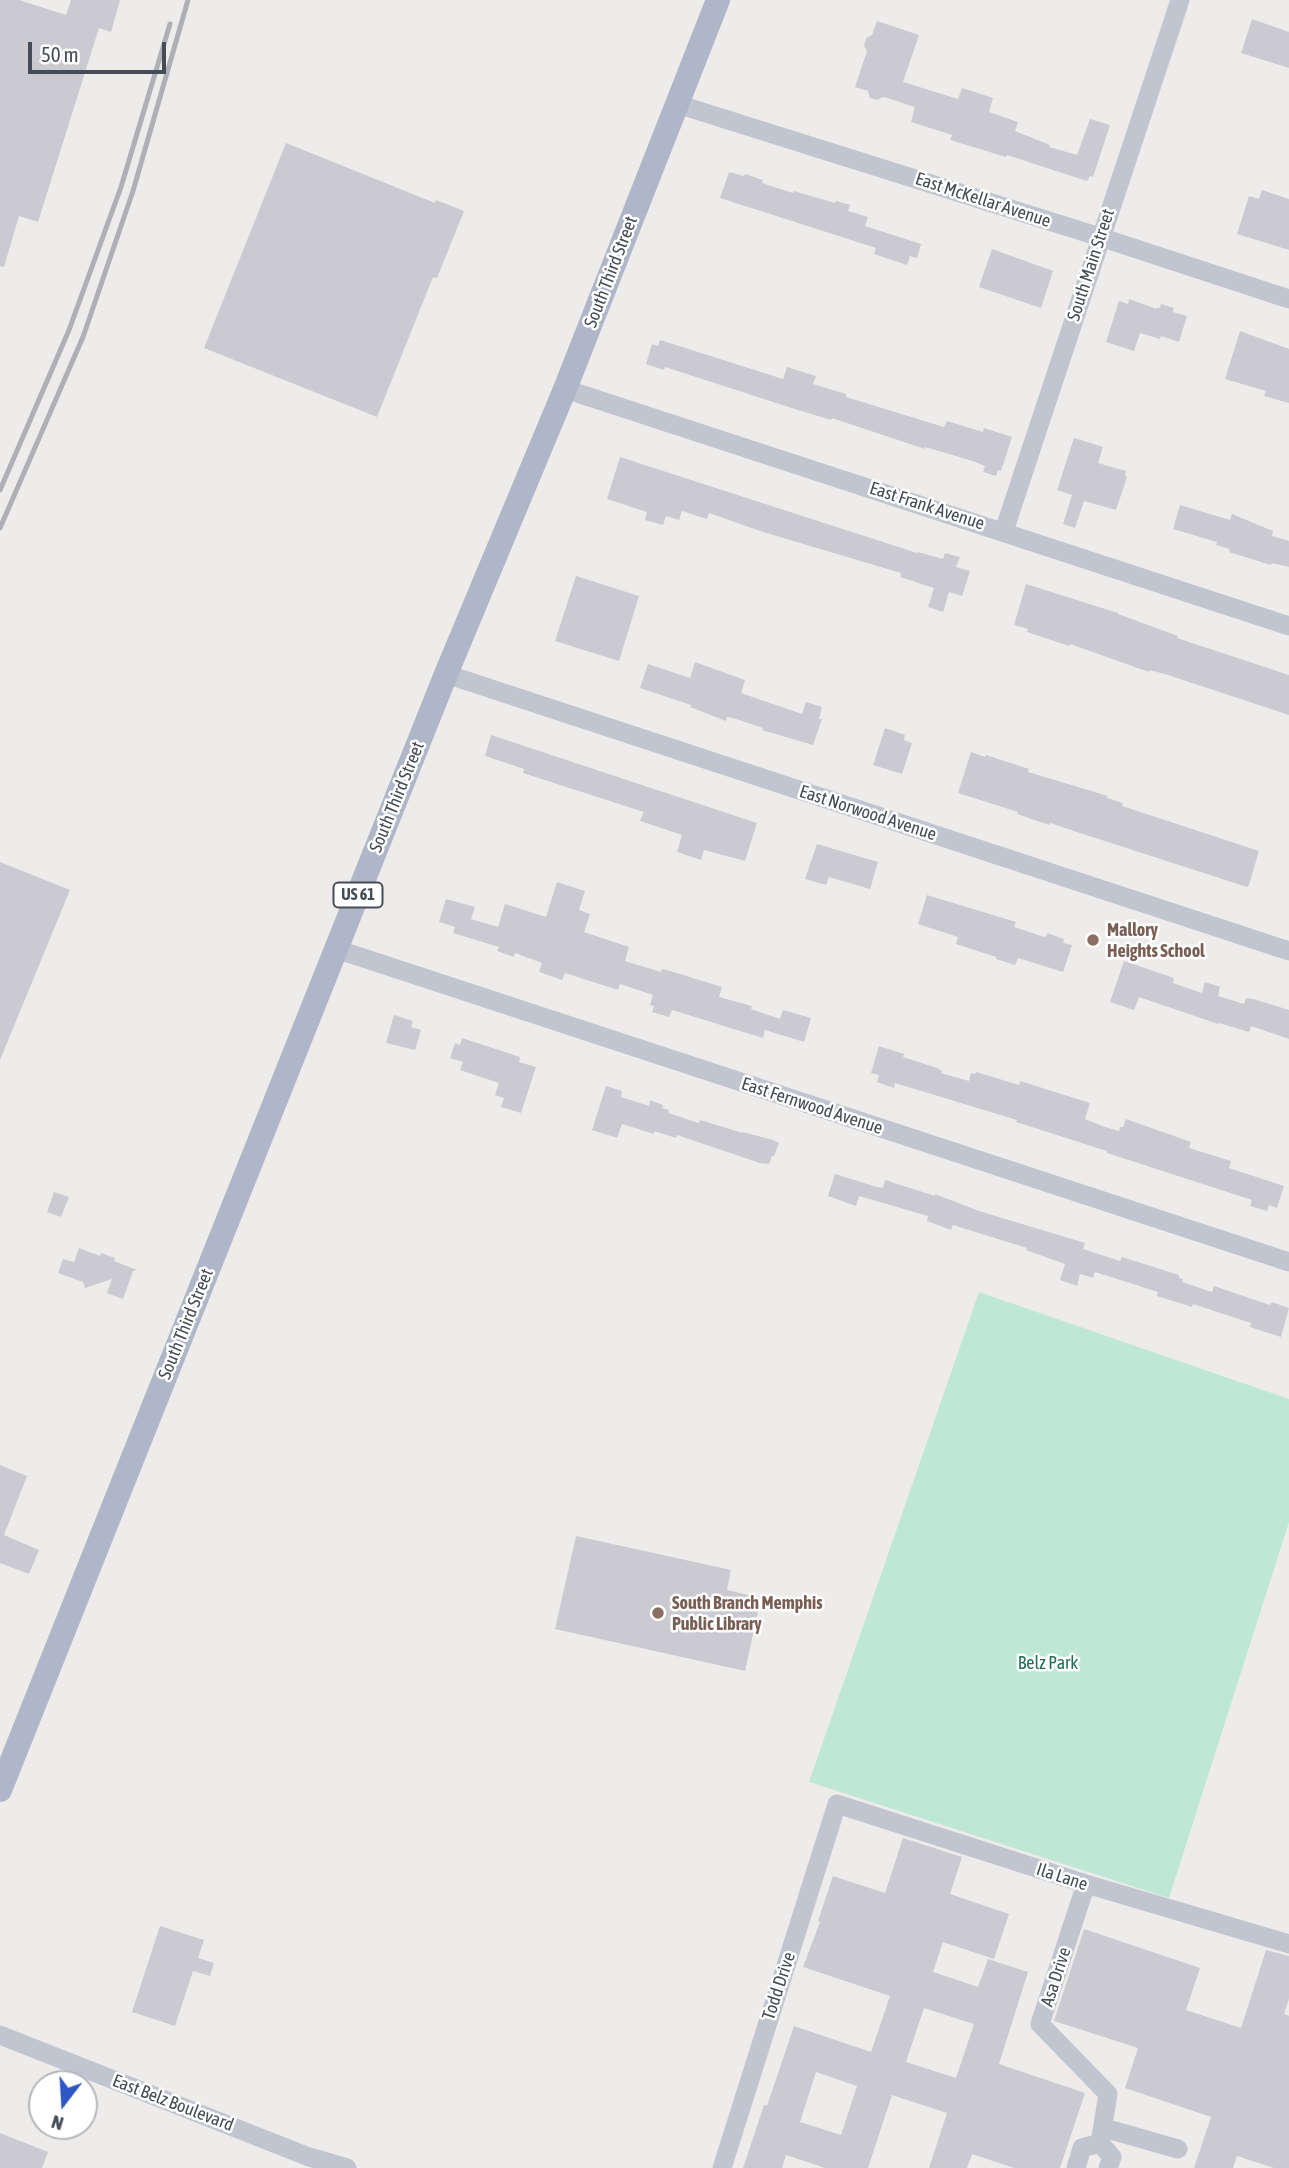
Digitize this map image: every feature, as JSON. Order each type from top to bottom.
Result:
[{"type":"main road","name":"South Third Street","points":[[0,1790],[446,674],[565,389],[718,0]]},
{"type":"street","name":"South Main Street","points":[[1004,531],[1180,0]]},
{"type":"street","name":"East McKellar Avenue","points":[[677,103],[1289,299]]},
{"type":"street","name":"East Frank Avenue","points":[[565,389],[1289,626]]},
{"type":"street","name":"East Norwood Avenue","points":[[446,674],[1289,951]]},
{"type":"street","name":"East Fernwood Avenue","points":[[336,949],[1289,1262]]},
{"type":"street","name":"Ila Lane","points":[[837,1804],[1086,1884],[1289,1944]]},
{"type":"street","name":"Todd Drive","points":[[722,2168],[837,1804]]},
{"type":"street","name":"Asa Drive","points":[[1086,1884],[1040,2024],[1108,2094],[1102,2135],[1112,2157],[1108,2168]]},
{"type":"street","name":"East Belz Boulevard","points":[[0,2035],[309,2157],[347,2168]]},
{"type":"street","points":[[1076,2168],[1082,2148],[1102,2135],[1178,2149]]},
{"type":"green space","name":"Belz Park","points":[[979,1292],[1289,1399],[1289,1522],[1169,1898],[809,1782]]},
{"type":"building","points":[[0,0],[19,0],[66,15],[71,0],[120,0],[111,32],[99,28],[38,222],[19,216],[4,267],[0,266]]},
{"type":"building","points":[[1252,19],[1289,32],[1289,68],[1241,53]]},
{"type":"building","points":[[877,21],[919,35],[903,82],[958,99],[962,88],[993,98],[989,112],[1018,122],[1015,131],[1050,145],[1049,147],[1077,155],[1090,119],[1110,125],[1093,177],[1090,176],[1087,181],[950,140],[952,135],[911,122],[915,107],[884,97],[877,100],[870,98],[868,91],[855,87],[867,51],[864,46],[866,38],[872,35]]},
{"type":"building","points":[[286,143],[435,203],[436,200],[464,211],[437,278],[433,277],[377,417],[204,348]]},
{"type":"building","points":[[729,172],[744,176],[745,174],[763,180],[762,183],[793,193],[794,191],[850,205],[848,211],[868,217],[865,226],[921,244],[917,258],[910,256],[907,265],[874,254],[876,248],[720,198]]},
{"type":"building","points":[[1262,190],[1289,199],[1289,250],[1237,234],[1249,196],[1259,199]]},
{"type":"building","points":[[992,249],[1053,271],[1041,308],[979,287]]},
{"type":"building","points":[[1129,299],[1157,309],[1161,304],[1174,308],[1173,312],[1187,316],[1179,342],[1140,333],[1134,351],[1106,342],[1119,301],[1128,304]]},
{"type":"building","points":[[1240,331],[1289,349],[1289,403],[1264,396],[1266,391],[1225,379]]},
{"type":"building","points":[[660,340],[783,379],[787,367],[816,376],[813,384],[846,394],[846,397],[944,427],[947,421],[1012,437],[1001,471],[998,470],[996,476],[983,472],[985,466],[973,461],[925,449],[665,367],[664,370],[646,364],[652,344],[658,346]]},
{"type":"building","points":[[1074,438],[1103,447],[1098,463],[1126,471],[1127,477],[1116,510],[1084,501],[1075,528],[1063,524],[1072,495],[1057,490]]},
{"type":"building","points":[[620,457],[917,553],[943,559],[945,553],[960,557],[956,567],[970,571],[962,596],[949,592],[943,612],[928,607],[934,588],[900,577],[901,573],[709,513],[707,519],[682,511],[679,520],[666,516],[663,525],[645,520],[647,512],[607,499]]},
{"type":"building","points":[[1180,505],[1230,520],[1232,514],[1273,531],[1272,536],[1289,541],[1289,567],[1271,565],[1229,552],[1230,549],[1216,545],[1217,542],[1173,529]]},
{"type":"building","points":[[576,576],[639,596],[619,661],[555,641]]},
{"type":"building","points":[[1026,584],[1118,613],[1178,636],[1177,638],[1289,675],[1289,715],[1027,632],[1028,629],[1014,625]]},
{"type":"building","points":[[695,662],[745,680],[741,693],[802,714],[806,702],[822,707],[819,719],[822,719],[813,745],[733,718],[727,717],[726,721],[690,707],[691,705],[640,688],[648,664],[690,678]]},
{"type":"building","points":[[885,728],[905,735],[904,740],[912,743],[902,774],[873,765]]},
{"type":"building","points":[[491,735],[757,823],[745,861],[704,850],[701,860],[677,852],[682,835],[640,821],[644,812],[523,773],[524,769],[485,756]]},
{"type":"building","points":[[971,752],[1108,796],[1107,798],[1123,803],[1122,806],[1259,851],[1249,885],[1247,887],[1050,823],[1049,825],[958,793]]},
{"type":"building","points":[[817,844],[878,862],[870,889],[829,877],[826,885],[805,879]]},
{"type":"building","points":[[0,862],[70,890],[0,1060]]},
{"type":"building","points":[[557,882],[585,891],[579,910],[590,914],[584,932],[629,947],[625,961],[661,972],[662,969],[667,970],[722,987],[719,997],[752,1006],[751,1009],[780,1019],[783,1010],[811,1018],[804,1042],[765,1030],[763,1038],[672,1010],[669,1017],[652,1012],[654,1006],[650,1005],[653,995],[620,984],[618,990],[565,973],[562,980],[539,972],[542,963],[515,953],[514,957],[497,951],[499,947],[453,933],[455,927],[439,922],[446,899],[475,907],[471,919],[498,927],[505,904],[546,917]]},
{"type":"building","points":[[927,895],[1016,922],[1014,927],[1041,936],[1046,937],[1047,933],[1064,939],[1063,943],[1072,945],[1063,972],[1018,958],[1015,965],[996,959],[956,944],[958,937],[918,924]]},
{"type":"building","points":[[1124,961],[1174,978],[1173,983],[1202,993],[1205,982],[1220,987],[1218,996],[1244,1004],[1246,998],[1253,999],[1289,1010],[1289,1039],[1251,1026],[1249,1032],[1218,1024],[1139,997],[1134,1010],[1110,1002]]},
{"type":"building","points":[[394,1015],[413,1021],[411,1027],[421,1030],[415,1050],[386,1043]]},
{"type":"building","points":[[462,1038],[520,1057],[519,1062],[536,1067],[521,1113],[501,1107],[504,1098],[495,1095],[499,1083],[460,1070],[463,1062],[450,1058],[455,1043],[460,1045]]},
{"type":"building","points":[[879,1046],[937,1068],[941,1073],[969,1081],[971,1073],[976,1072],[1019,1085],[1020,1081],[1090,1103],[1085,1119],[1105,1127],[1119,1131],[1126,1119],[1191,1142],[1189,1148],[1231,1161],[1229,1168],[1284,1186],[1277,1208],[1269,1205],[1267,1211],[1250,1206],[1252,1200],[1016,1122],[1017,1120],[895,1083],[894,1088],[877,1082],[879,1075],[871,1073]]},
{"type":"building","points":[[606,1086],[622,1091],[621,1097],[649,1106],[650,1100],[663,1105],[662,1108],[669,1110],[668,1113],[779,1143],[769,1164],[677,1135],[676,1138],[654,1131],[654,1134],[622,1124],[617,1138],[592,1130]]},
{"type":"building","points":[[835,1174],[877,1187],[883,1188],[885,1180],[935,1194],[979,1211],[1085,1243],[1083,1249],[1120,1261],[1122,1257],[1179,1275],[1179,1278],[1183,1279],[1182,1282],[1212,1292],[1214,1286],[1270,1305],[1272,1302],[1289,1308],[1281,1337],[1250,1327],[1251,1323],[1193,1304],[1192,1307],[1157,1296],[1158,1292],[1095,1272],[1093,1278],[1080,1274],[1077,1286],[1060,1280],[1065,1264],[1026,1250],[1027,1248],[953,1225],[951,1230],[927,1221],[928,1216],[859,1196],[856,1206],[828,1196]]},
{"type":"building","points":[[54,1192],[69,1197],[61,1217],[47,1212]]},
{"type":"building","points":[[79,1248],[115,1258],[114,1261],[137,1270],[133,1271],[123,1299],[107,1293],[112,1279],[85,1288],[83,1282],[58,1273],[63,1259],[74,1262]]},
{"type":"building","points":[[0,1465],[27,1476],[4,1535],[39,1550],[29,1574],[0,1563]]},
{"type":"building","name":"South Branch Memphis Public Library","points":[[576,1536],[731,1570],[727,1590],[761,1598],[745,1671],[555,1629]]},
{"type":"building","points":[[903,1838],[962,1857],[950,1894],[1009,1914],[994,1959],[943,1942],[933,1972],[978,1987],[988,1959],[1028,1972],[999,2064],[1085,2093],[1060,2168],[1014,2168],[972,2154],[967,2168],[929,2168],[947,2113],[892,2095],[868,2168],[825,2168],[786,2155],[782,2168],[743,2168],[794,2026],[871,2052],[890,1996],[803,1967],[833,1876],[885,1893]],"holes":[[[924,2008],[974,2024],[956,2078],[906,2062]],[[816,2072],[857,2086],[841,2135],[800,2122]]]},
{"type":"building","points":[[160,1926],[204,1940],[198,1958],[214,1963],[210,1976],[193,1971],[175,2026],[132,2012]]},
{"type":"building","points":[[1084,1929],[1200,1968],[1186,2010],[1241,2028],[1266,1950],[1289,1956],[1289,1999],[1284,2014],[1289,2016],[1289,2168],[1274,2168],[1237,2156],[1233,2168],[1194,2168],[1211,2117],[1125,2088],[1138,2048],[1054,2021]]},
{"type":"building","points":[[0,2133],[48,2152],[42,2168],[0,2168]]},
{"type":"railway","points":[[0,528],[83,337],[133,191],[188,0]]},
{"type":"railway","points":[[0,490],[69,330],[121,187],[170,24]]},
{"type":"place","name":"Mallory Heights School","points":[[1093,940]]},
{"type":"place","name":"South Branch Memphis Public Library","points":[[658,1613]]}]
